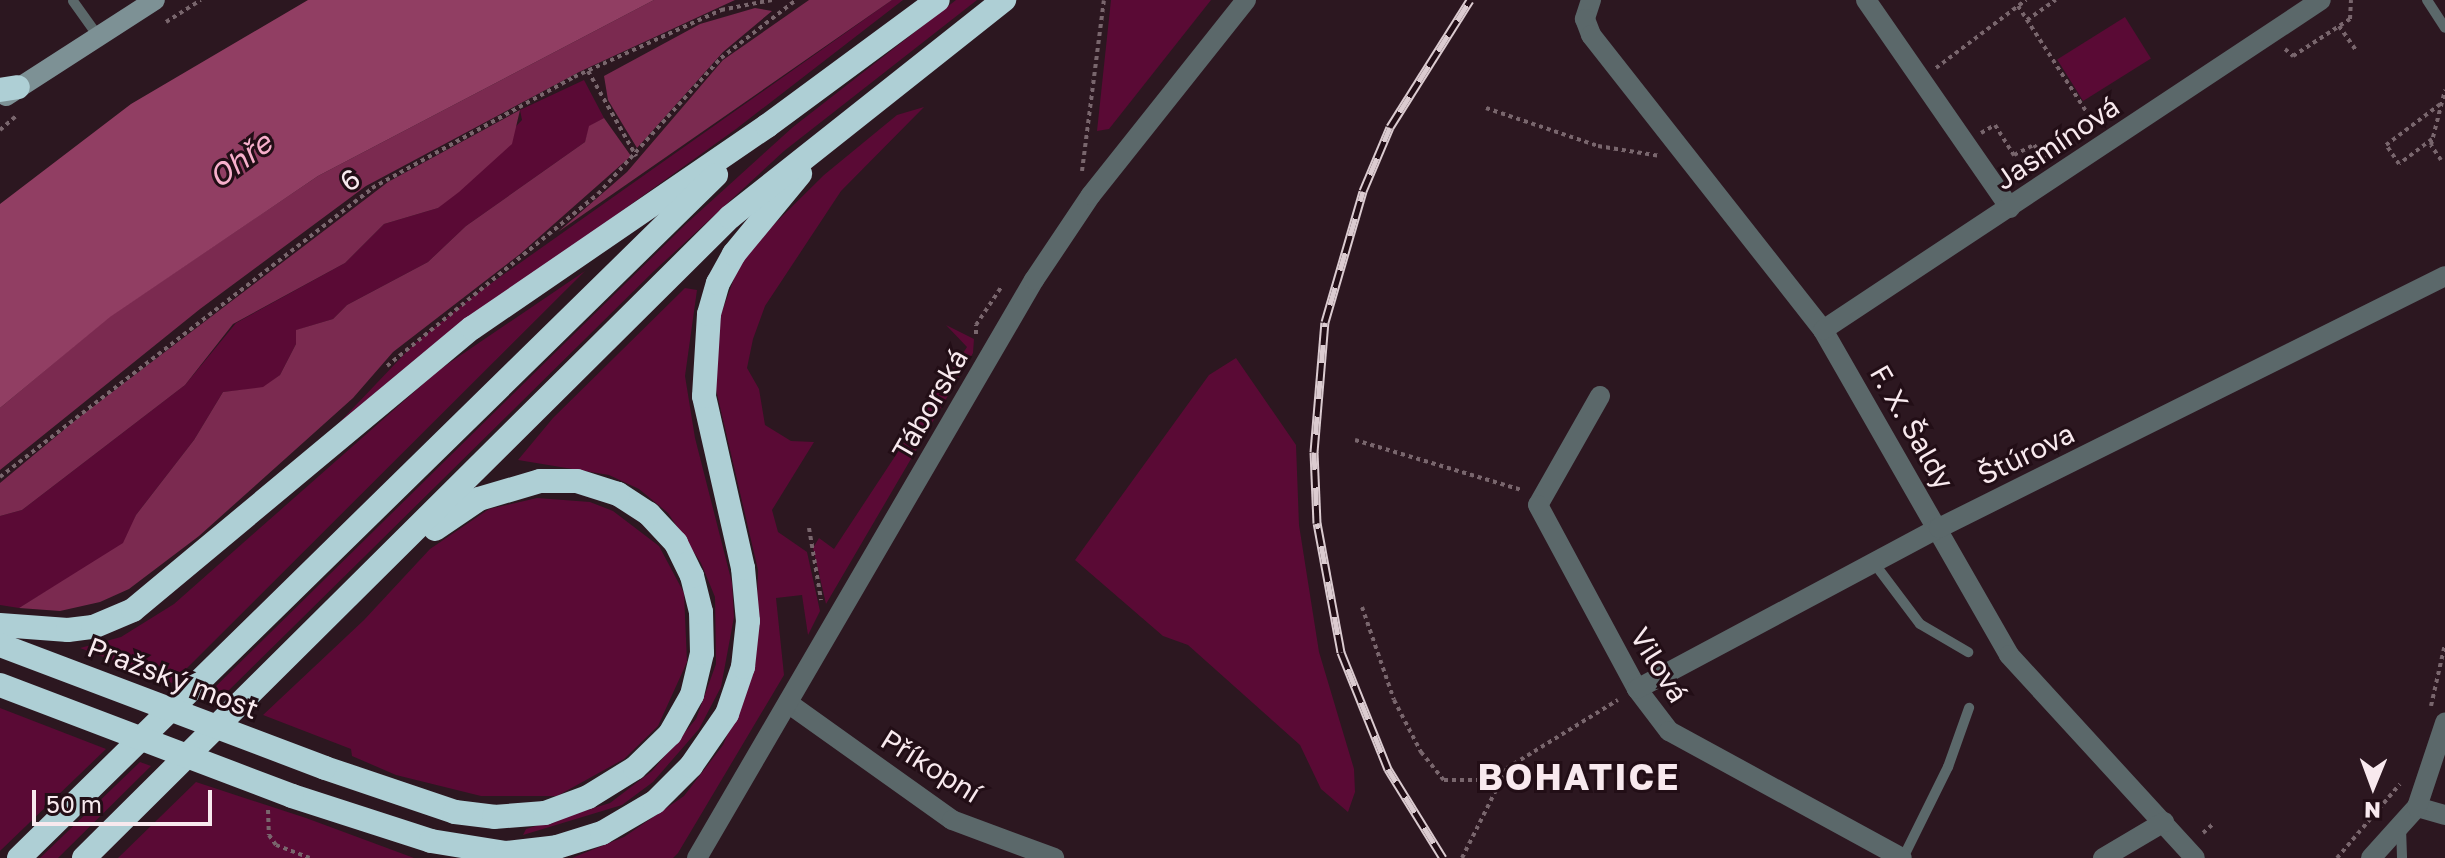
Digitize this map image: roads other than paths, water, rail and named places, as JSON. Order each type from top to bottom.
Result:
[{"type":"highway","points":[[0,625],[68,630],[93,627],[133,610],[472,328],[767,126],[938,0]]},
{"type":"highway","points":[[84,858],[730,217],[840,126],[1004,0]]},
{"type":"highway","points":[[19,858],[767,126]]},
{"type":"highway","points":[[292,796],[431,841],[506,853],[557,847],[602,833],[655,802],[691,766],[727,714],[743,667],[748,621],[743,568],[704,396],[709,314],[718,283],[734,254],[840,126]]},
{"type":"highway","name":"Pražský most","points":[[0,645],[325,768],[455,812],[494,817],[545,813],[588,797],[635,768],[670,734],[692,695],[702,653],[701,612],[676,543],[649,514],[618,494],[577,481],[540,481],[479,499],[349,598]]},
{"type":"highway","points":[[0,685],[447,858]]},
{"type":"street","points":[[6,93],[155,0]]},
{"type":"street","name":"Táborská","points":[[697,858],[1034,280],[1091,195],[1246,0]]},
{"type":"street","points":[[1866,0],[2010,208]]},
{"type":"street","name":"Jasmínová","points":[[1823,330],[2321,0]]},
{"type":"street","name":"F. X. Šaldy","points":[[1588,9],[1591,35],[1823,330],[2009,655],[2164,822],[2195,849]]},
{"type":"street","name":"Štúrova","points":[[1637,689],[1939,528],[2445,276]]},
{"type":"street","name":"Vilová","points":[[1600,396],[1539,495],[1543,518],[1637,689],[1669,731],[1902,858]]},
{"type":"street","name":"Příkopní","points":[[788,703],[952,820],[1054,858]]},
{"type":"street","points":[[2371,858],[2417,807],[2436,723]]},
{"type":"street","points":[[2417,807],[2445,815]]},
{"type":"street","points":[[2103,858],[2164,822]]},
{"type":"lane","points":[[2427,0],[2445,28]]},
{"type":"lane","points":[[73,1],[98,36]]},
{"type":"lane","points":[[1874,563],[1920,624],[1968,652]]},
{"type":"lane","points":[[1902,858],[1948,767],[1969,708]]},
{"type":"lane","points":[[2400,826],[2402,858]]},
{"type":"water","name":"Ohře","points":[[308,0],[654,0],[318,176],[110,317],[0,408],[0,204],[131,104]]},
{"type":"railway","points":[[1443,858],[1388,769],[1341,652],[1317,523],[1314,452],[1325,322],[1363,191],[1390,127],[1470,0]]},
{"type":"district","name":"BOHATICE","points":[[1579,777]]}]
